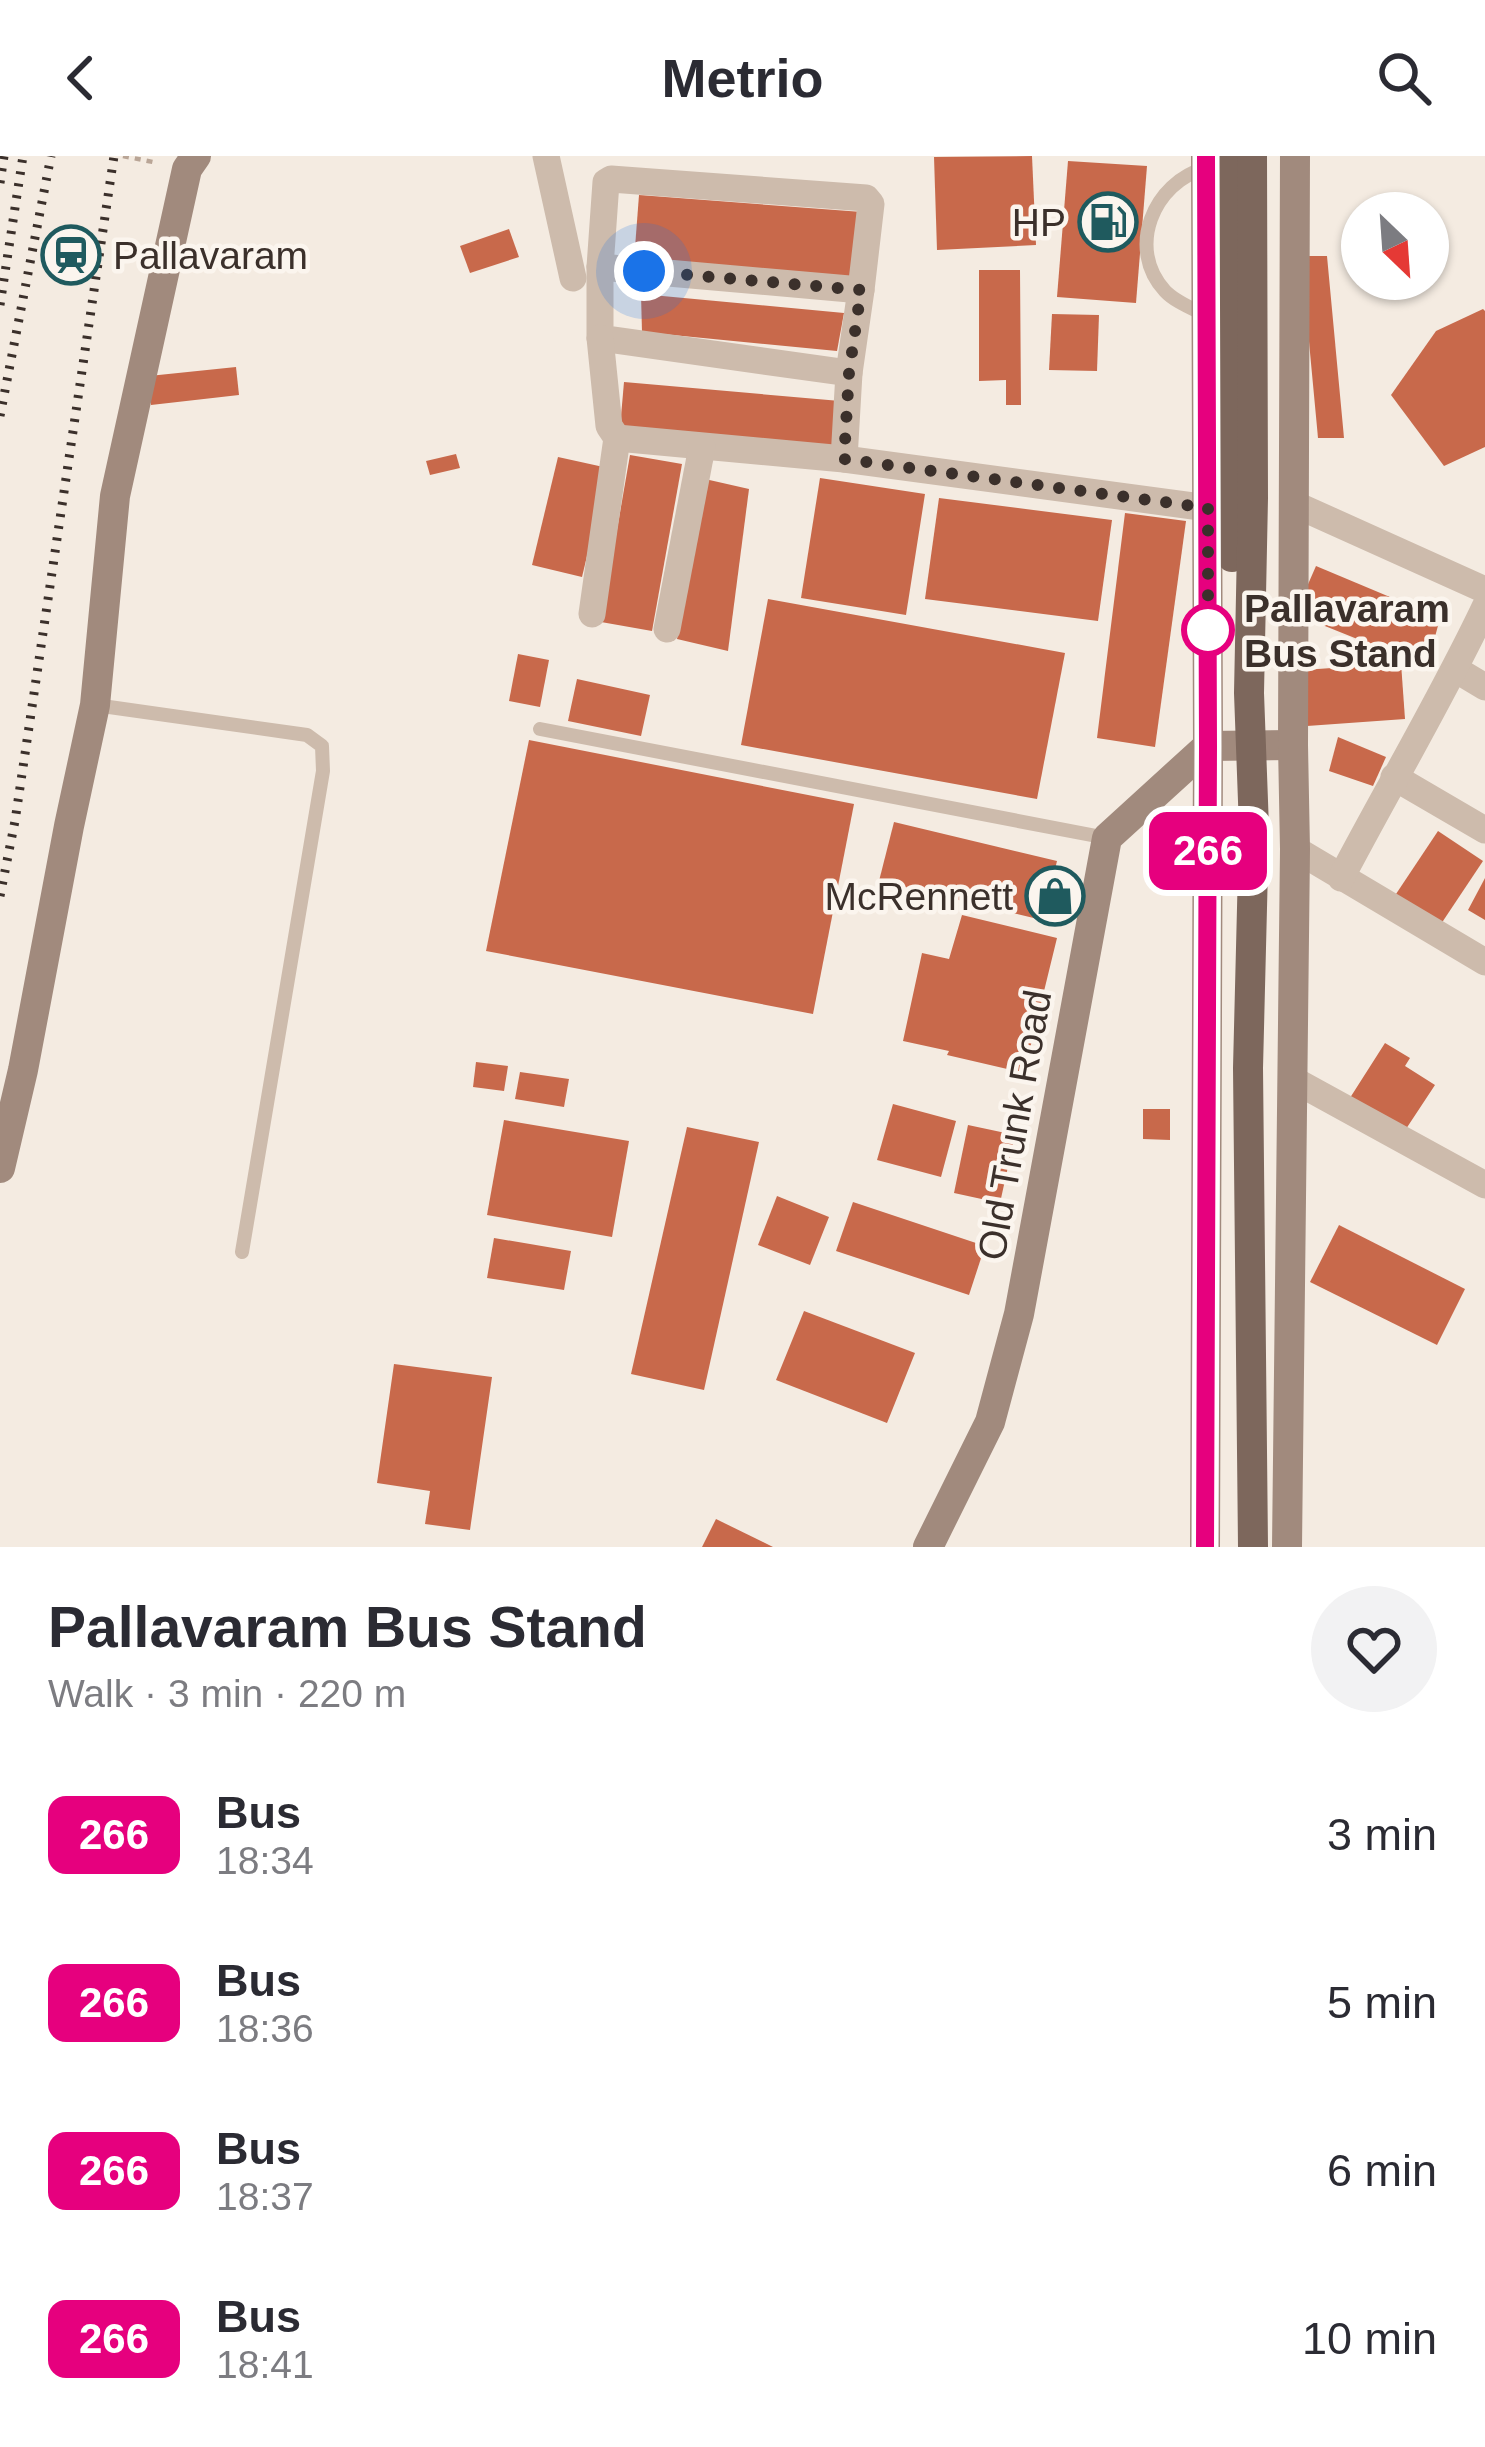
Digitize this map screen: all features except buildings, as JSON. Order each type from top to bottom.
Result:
[{"type":"main road","points":[[1252,156],[1253,828],[1248,1068],[1253,1547]]},
{"type":"main road","points":[[1214,160],[1234,751],[1233,1547]]},
{"type":"street","points":[[546,156],[573,278]]},
{"type":"street","points":[[1287,1547],[1295,156]]},
{"type":"street","points":[[1205,1547],[1207,316],[1214,160]]},
{"type":"street","points":[[0,1168],[95,705],[116,496],[192,163]]},
{"type":"street","points":[[592,614],[617,438],[609,426],[600,338],[606,182],[866,198],[871,204],[849,373],[844,459]]},
{"type":"street","points":[[600,267],[861,290]]},
{"type":"street","points":[[600,338],[849,373]]},
{"type":"street","points":[[617,438],[844,459],[1208,508]]},
{"type":"street","points":[[667,629],[702,447]]},
{"type":"street","points":[[1294,505],[1485,590]]},
{"type":"street","points":[[1341,878],[1485,607]]},
{"type":"street","points":[[1456,669],[1485,687]]},
{"type":"street","points":[[1107,838],[1208,746],[1293,745]]},
{"type":"street","points":[[1394,777],[1485,830]]},
{"type":"street","name":"Old Trunk Road","points":[[928,1547],[990,1422],[1019,1314],[1107,838]]},
{"type":"street","points":[[1294,849],[1485,962]]},
{"type":"street","points":[[1292,1079],[1485,1185]]},
{"type":"lane","points":[[1207,316],[1167,293],[1153,271],[1147,248],[1153,212],[1165,192],[1214,160]]},
{"type":"lane","points":[[95,705],[307,735],[322,746],[323,771],[242,1252]]},
{"type":"lane","points":[[540,729],[1107,838]]},
{"type":"path","points":[[123,156],[192,163]]},
{"type":"railway","points":[[0,183],[4,156]]},
{"type":"railway","points":[[0,305],[23,156]]},
{"type":"railway","points":[[0,416],[51,156]]},
{"type":"railway","points":[[0,896],[114,156]]},
{"type":"bus line","name":"266","points":[[1205,1547],[1206,156]]},
{"type":"place","name":"HP","points":[[1108,222]]},
{"type":"place","name":"Pallavaram","points":[[71,255]]},
{"type":"place","name":"Pallavaram Bus Stand","points":[[1208,630]]},
{"type":"place","name":"McRennett","points":[[1055,896]]},
{"type":"route","points":[[644,271],[861,290],[849,373],[844,459],[1208,508],[1208,651],[1208,630]]}]
